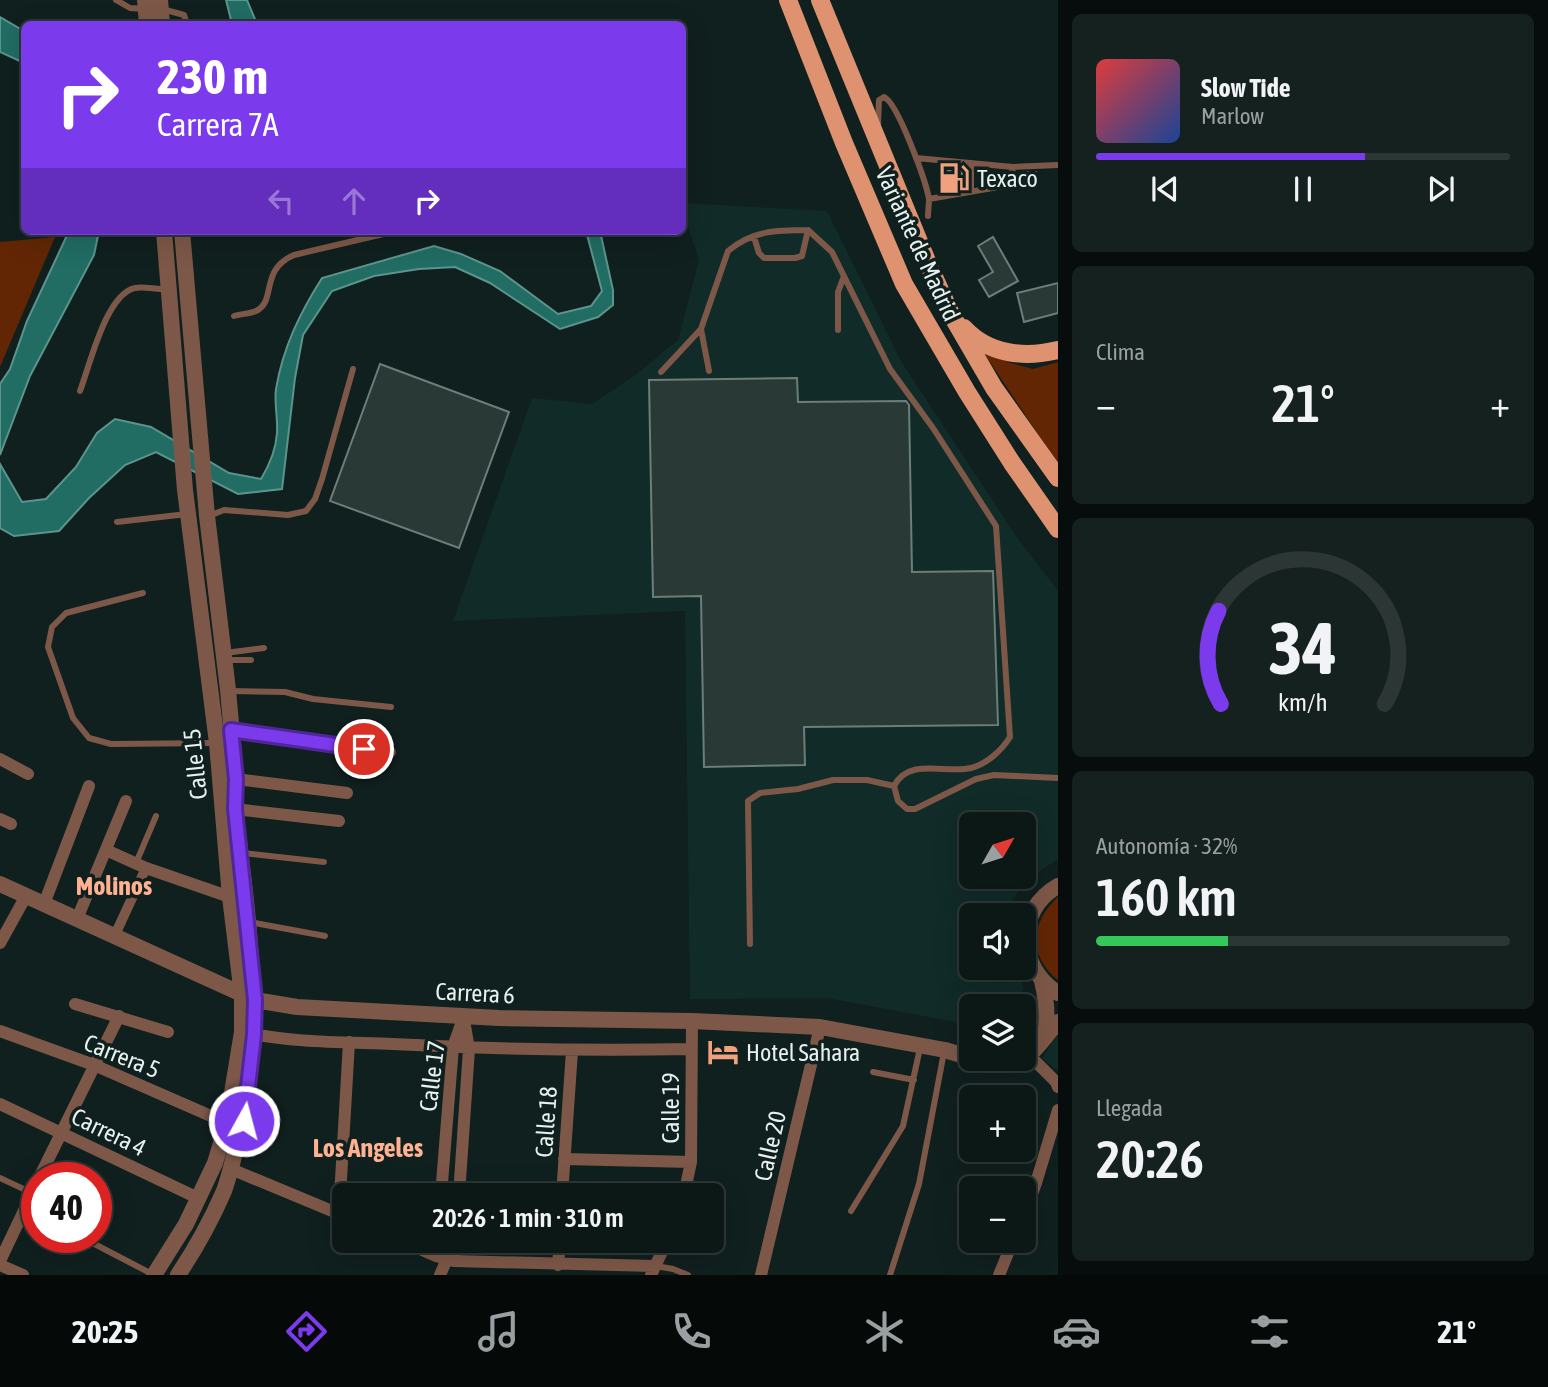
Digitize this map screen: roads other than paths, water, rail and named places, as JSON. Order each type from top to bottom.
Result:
[{"type":"main road","name":"Variante de Madrid","points":[[788,0],[904,284],[967,392],[1058,528]]},
{"type":"main road","name":"Variante de Madrid","points":[[820,0],[951,314],[994,388],[1058,478]]},
{"type":"main road","points":[[951,314],[968,332],[988,346],[1012,354],[1037,355],[1058,351]]},
{"type":"main road","points":[[1012,463],[1058,542]]},
{"type":"street","name":"Calle 15","points":[[164,235],[187,514],[226,739],[236,779],[235,809],[247,922],[248,998],[244,1121],[225,1188],[204,1234],[178,1275]]},
{"type":"street","name":"Calle 15","points":[[182,235],[207,516],[228,690],[226,739],[230,897],[248,998]]},
{"type":"street","points":[[169,290],[187,291]]},
{"type":"street","points":[[187,514],[207,516]]},
{"type":"street","points":[[226,739],[390,752]]},
{"type":"street","points":[[0,759],[28,774]]},
{"type":"street","points":[[236,779],[347,793]]},
{"type":"street","points":[[44,904],[89,786]]},
{"type":"street","points":[[77,919],[126,801]]},
{"type":"street","points":[[235,809],[339,821]]},
{"type":"street","points":[[106,850],[141,866],[230,897]]},
{"type":"street","points":[[114,937],[141,866]]},
{"type":"street","name":"Carrera 6","points":[[0,884],[248,998],[297,1007],[499,1018],[692,1021],[820,1027],[959,1054]]},
{"type":"street","points":[[1058,886],[1038,903],[1029,918],[1026,934],[1027,951],[1033,968],[1042,981],[1058,993]]},
{"type":"street","points":[[0,943],[26,896]]},
{"type":"street","points":[[1042,981],[1048,1020],[1044,1039]]},
{"type":"street","points":[[75,1004],[169,1032]]},
{"type":"street","points":[[47,1162],[119,1016]]},
{"type":"street","name":"Calle 17","points":[[442,1183],[453,1047],[464,1016]]},
{"type":"street","name":"Calle 17","points":[[460,1183],[469,1049],[464,1016]]},
{"type":"street","name":"Calle 19","points":[[687,1183],[691,1162],[692,1021]]},
{"type":"street","points":[[1036,1049],[1058,1022]]},
{"type":"street","name":"Calle 20","points":[[761,1275],[820,1027]]},
{"type":"street","name":"Carrera 5","points":[[0,1031],[94,1065],[227,1123]]},
{"type":"street","name":"Calle 15","points":[[154,1275],[187,1224],[215,1163],[248,1034]]},
{"type":"street","points":[[248,1034],[469,1049],[691,1049]]},
{"type":"street","points":[[343,1183],[349,1042]]},
{"type":"street","name":"Calle 18","points":[[563,1183],[572,1051]]},
{"type":"street","points":[[1036,1062],[1057,1084]]},
{"type":"street","name":"Carrera 4","points":[[0,1104],[200,1199]]},
{"type":"street","points":[[1036,1182],[1058,1110]]},
{"type":"street","points":[[564,1159],[691,1162]]},
{"type":"street","points":[[230,1169],[332,1211]]},
{"type":"street","points":[[21,1217],[0,1263],[23,1275]]},
{"type":"street","points":[[431,1253],[446,1259],[653,1271],[661,1253]]},
{"type":"street","points":[[443,1253],[446,1259]]},
{"type":"street","points":[[440,1275],[449,1253]]},
{"type":"street","points":[[558,1265],[559,1253]]},
{"type":"street","points":[[999,1275],[1008,1253]]},
{"type":"lane","points":[[116,0],[130,8],[179,12],[184,15],[186,21]]},
{"type":"lane","points":[[878,140],[879,100],[884,97],[889,99],[895,108],[916,158],[929,199],[928,216]]},
{"type":"lane","points":[[916,158],[1013,167],[1058,164]]},
{"type":"lane","points":[[971,163],[971,191]]},
{"type":"lane","points":[[929,199],[1008,184],[1013,167]]},
{"type":"lane","points":[[661,372],[701,329],[728,251],[738,243],[769,230],[808,230],[832,252],[890,369],[933,428],[996,526],[1010,737],[1004,747],[972,768],[911,769],[899,776],[894,786],[898,800],[906,809],[915,809],[976,779],[993,775],[1058,778]]},
{"type":"lane","points":[[754,237],[759,253],[764,258],[795,258],[802,256],[804,252],[808,230]]},
{"type":"lane","points":[[234,316],[256,311],[261,307],[274,269],[282,260],[379,235]]},
{"type":"lane","points":[[838,330],[838,292],[844,276]]},
{"type":"lane","points":[[80,391],[110,308],[120,296],[135,288],[169,290]]},
{"type":"lane","points":[[701,329],[709,371]]},
{"type":"lane","points":[[207,516],[224,510],[288,515],[306,511],[315,499],[323,479],[353,369]]},
{"type":"lane","points":[[117,522],[187,514]]},
{"type":"lane","points":[[142,593],[66,613],[52,627],[48,647],[73,718],[89,738],[111,744],[226,739]]},
{"type":"lane","points":[[223,657],[264,648]]},
{"type":"lane","points":[[223,657],[251,660]]},
{"type":"lane","points":[[228,690],[285,692],[313,699],[391,707]]},
{"type":"lane","points":[[972,768],[976,779]]},
{"type":"lane","points":[[750,944],[748,801],[760,793],[798,789],[833,780],[867,780],[894,786]]},
{"type":"lane","points":[[141,866],[156,816]]},
{"type":"lane","points":[[241,853],[324,862]]},
{"type":"lane","points":[[247,922],[325,936]]},
{"type":"lane","points":[[851,1211],[904,1126],[921,1046]]},
{"type":"lane","points":[[890,1275],[919,1184],[945,1050]]},
{"type":"lane","points":[[873,1072],[914,1080]]},
{"type":"lane","points":[[0,1178],[21,1184]]},
{"type":"lane","points":[[112,1253],[154,1275]]},
{"type":"lane","points":[[653,1271],[673,1269],[688,1275]]},
{"type":"place","name":"Texaco","points":[[954,178]]},
{"type":"place","name":"Hotel Sahara","points":[[723,1052]]},
{"type":"district","name":"Molinos","points":[[114,886]]},
{"type":"district","name":"Los Angeles","points":[[368,1148]]}]
